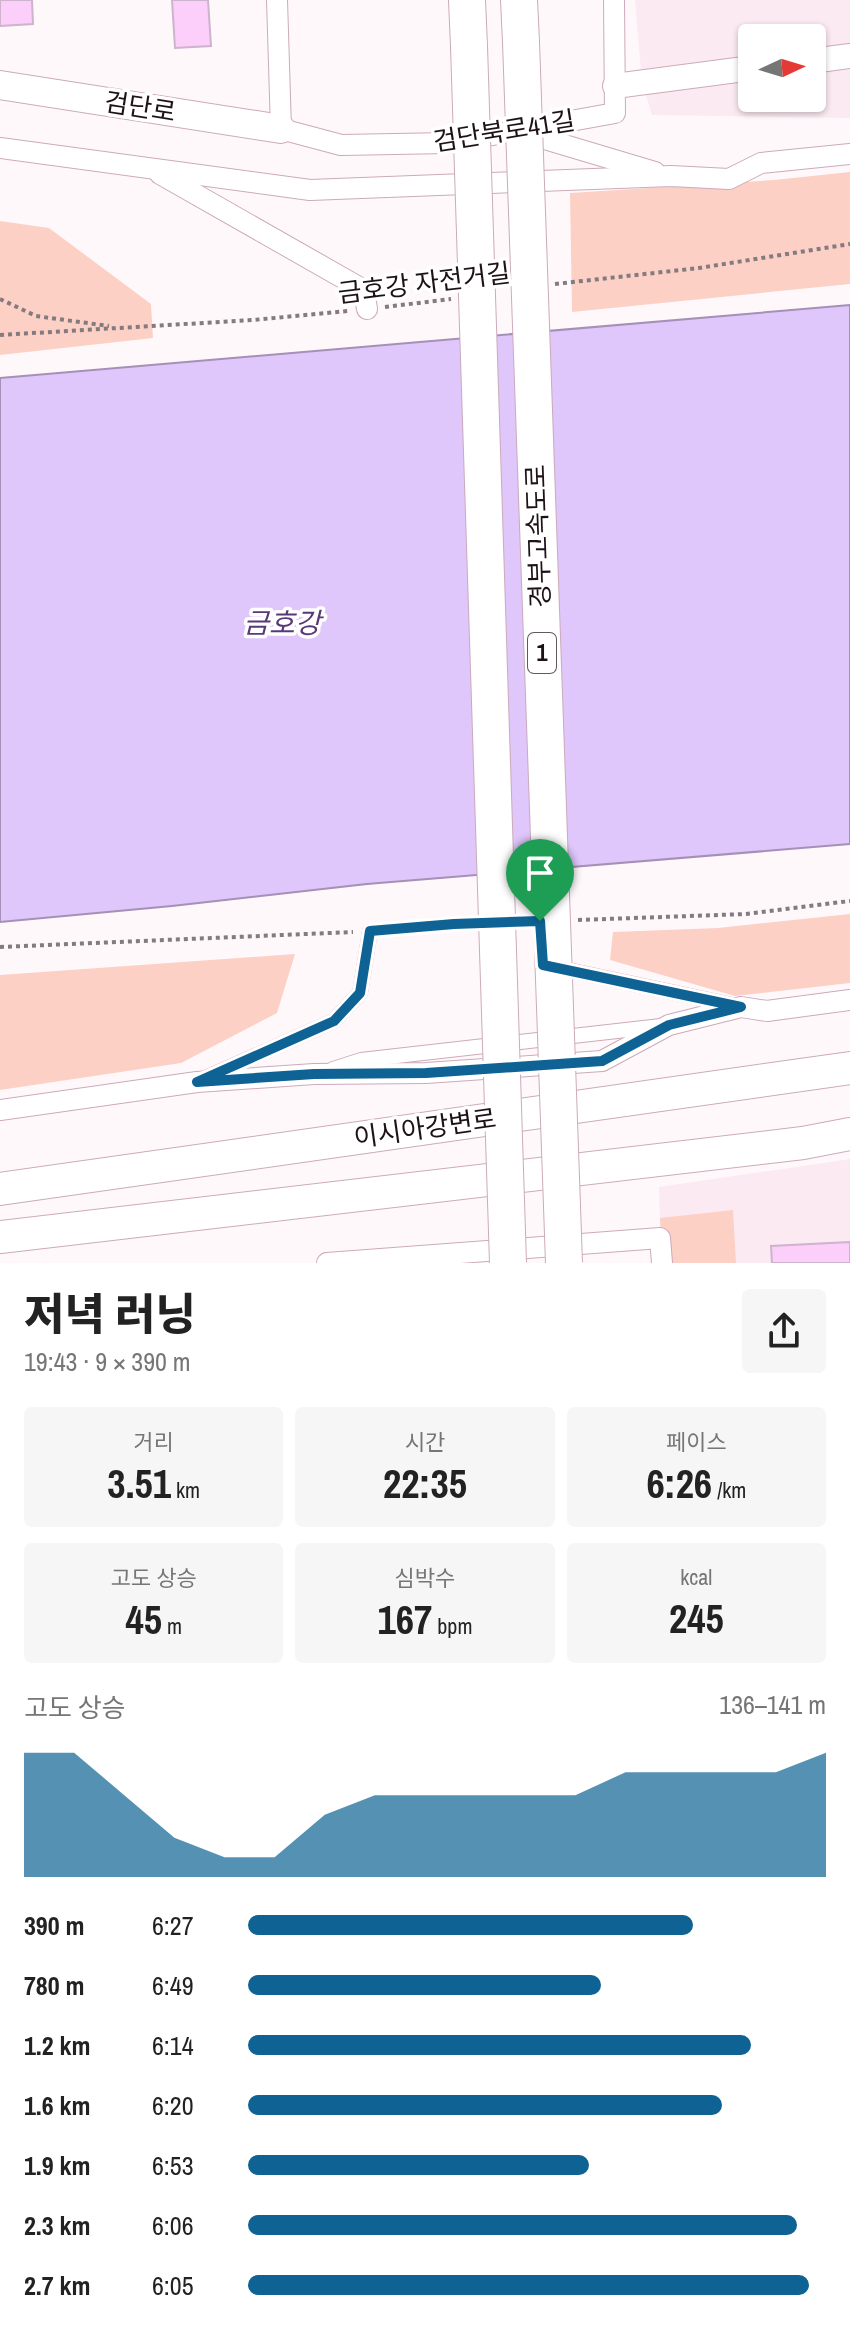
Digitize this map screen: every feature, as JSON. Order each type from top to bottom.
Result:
[{"type":"highway","name":"경부고속도로","points":[[467,0],[508,1263]]},
{"type":"highway","name":"경부고속도로","points":[[519,0],[564,1263]]},
{"type":"highway","name":"이시아강변로","points":[[0,1189],[850,1068]]},
{"type":"highway","points":[[0,1237],[787,1145],[850,1134]]},
{"type":"main road","name":"검단로","points":[[0,85],[281,129]]},
{"type":"street","points":[[277,0],[281,129]]},
{"type":"street","name":"검단북로41길","points":[[281,129],[341,145],[448,143],[615,113],[614,0]]},
{"type":"street","points":[[826,59],[850,56]]},
{"type":"street","points":[[615,86],[738,70]]},
{"type":"street","points":[[517,130],[671,176]]},
{"type":"street","points":[[0,148],[310,190],[671,176],[729,179],[761,163],[850,154]]},
{"type":"street","points":[[150,168],[364,290],[367,309]]},
{"type":"street","points":[[540,921],[543,965],[767,1011],[850,1000]]},
{"type":"street","points":[[197,1082],[334,1021],[360,993],[370,931]]},
{"type":"street","points":[[314,1074],[361,1060],[669,1025],[741,1007]]},
{"type":"street","points":[[0,1110],[197,1082],[314,1074],[426,1073],[602,1061],[669,1025]]},
{"type":"street","points":[[327,1263],[660,1238],[662,1263]]},
{"type":"path","name":"금호강 자전거길","points":[[549,285],[699,268],[850,244]]},
{"type":"path","points":[[0,299],[36,316],[121,328]]},
{"type":"path","name":"금호강 자전거길","points":[[0,335],[253,320],[456,299]]},
{"type":"path","points":[[540,921],[746,914],[850,901]]},
{"type":"path","points":[[0,947],[370,931],[479,923]]},
{"type":"shaded area","points":[[635,0],[850,0],[850,118],[652,115],[642,83]]},
{"type":"shaded area","points":[[850,172],[850,284],[572,312],[570,193]]},
{"type":"shaded area","points":[[0,221],[49,228],[151,304],[153,338],[0,355]]},
{"type":"shaded area","points":[[850,914],[850,983],[735,996],[610,960],[613,932],[718,928]]},
{"type":"shaded area","points":[[295,954],[277,1013],[181,1063],[0,1090],[0,975]]},
{"type":"shaded area","points":[[850,1159],[850,1263],[661,1263],[659,1187]]},
{"type":"shaded area","points":[[733,1210],[736,1263],[662,1263],[660,1218]]},
{"type":"water","name":"금호강","points":[[850,305],[850,844],[367,884],[0,922],[0,378]]},
{"type":"building","points":[[0,0],[32,0],[33,24],[0,26]]},
{"type":"building","points":[[172,0],[208,0],[211,46],[175,48]]},
{"type":"building","points":[[850,1242],[850,1263],[772,1263],[771,1246]]},
{"type":"route","points":[[540,921],[543,965],[741,1007],[669,1025],[602,1061],[426,1073],[314,1074],[197,1082],[334,1021],[360,993],[370,931],[540,921]]}]
